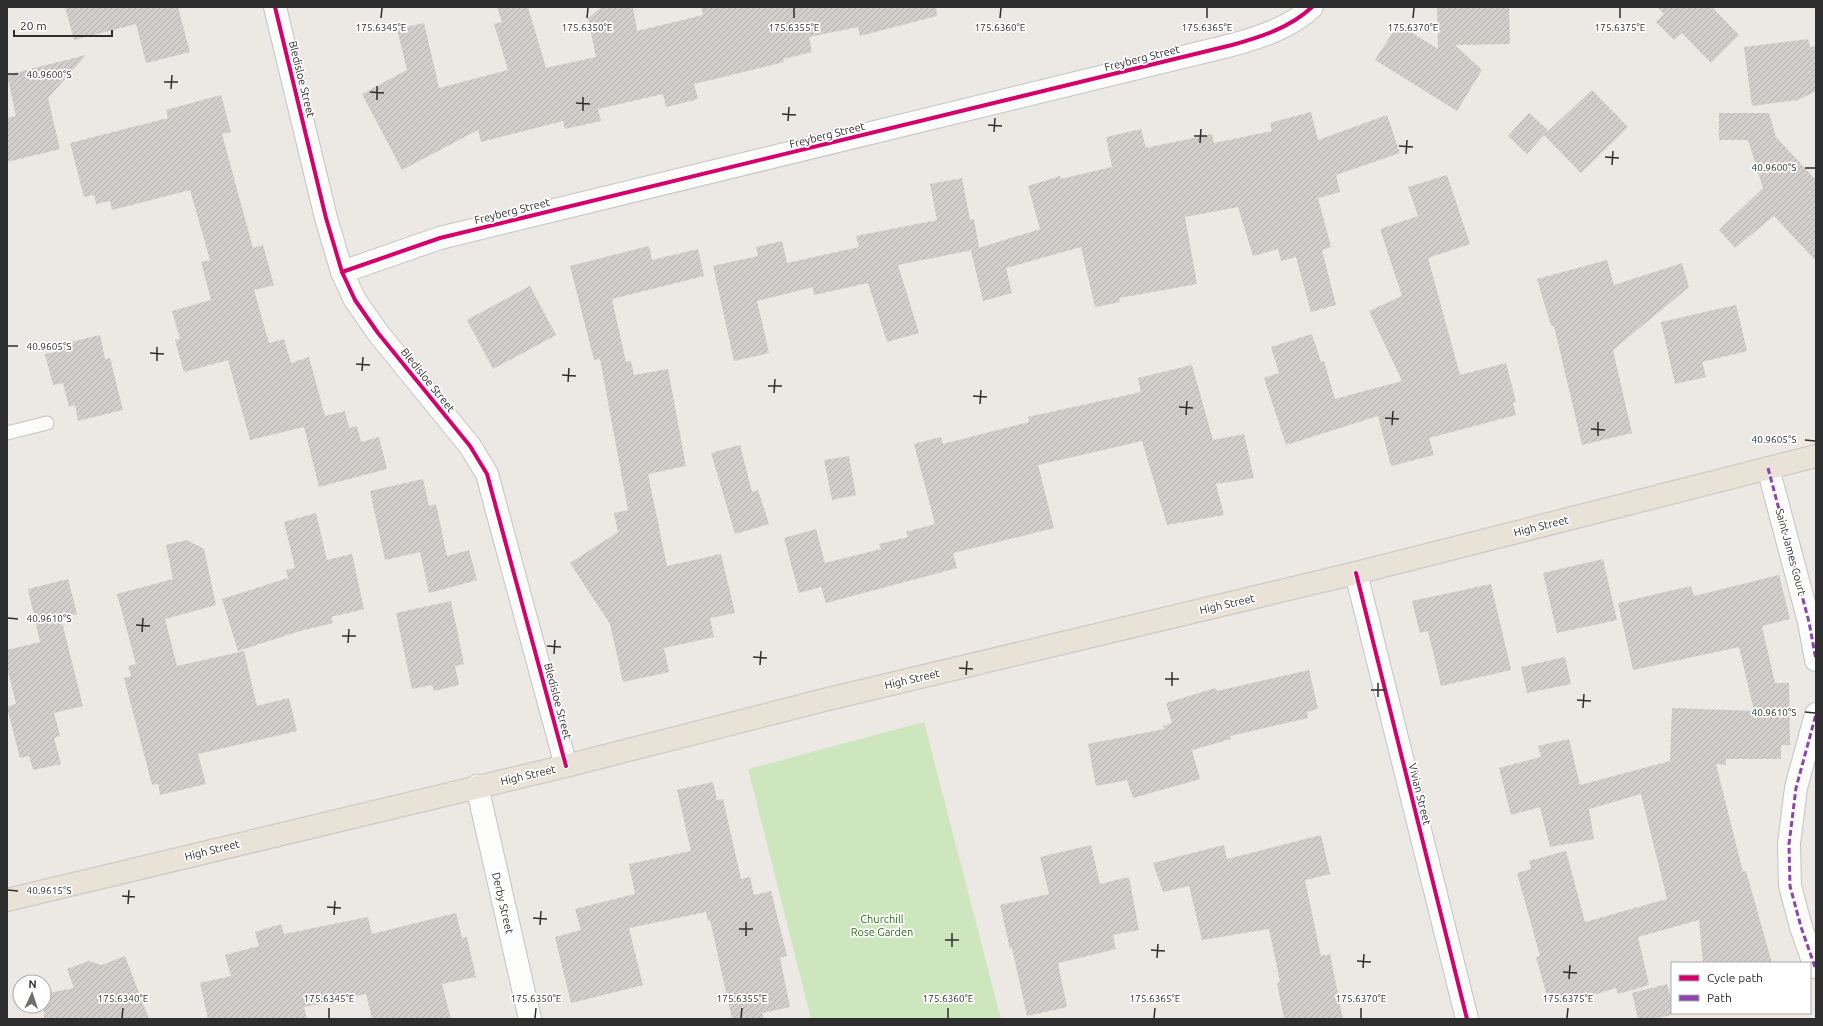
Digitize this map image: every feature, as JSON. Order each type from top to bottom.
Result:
[{"type":"highway","name":"High Street","points":[[7,900],[477,786],[566,766],[824,700],[1356,573],[1816,456]]},
{"type":"street","name":"Bledisloe Street","points":[[275,7],[326,218],[342,272],[356,300],[378,332],[470,446],[487,474],[566,766]]},
{"type":"street","name":"Freyberg Street","points":[[342,272],[440,238],[1232,45],[1270,34],[1304,14],[1312,7]]},
{"type":"street","name":"Saint James Court","points":[[1768,468],[1809,622],[1816,660]]},
{"type":"street","name":"Vivian Street","points":[[1356,573],[1467,1019]]},
{"type":"street","points":[[1815,967],[1801,927],[1790,886],[1789,844],[1796,788],[1816,714]]},
{"type":"street","name":"Derby Street","points":[[477,786],[530,1019]]},
{"type":"lane","points":[[7,433],[47,423]]},
{"type":"green space","name":"Churchill Rose Garden","points":[[924,722],[1001,1019],[811,1019],[748,769]]},
{"type":"building","points":[[65,7],[178,7],[190,52],[146,63],[136,24],[74,40]]},
{"type":"building","points":[[497,7],[528,7],[546,68],[596,57],[588,18],[602,7],[633,7],[637,31],[703,15],[701,7],[936,7],[937,16],[860,36],[858,27],[809,37],[812,52],[783,59],[784,62],[694,84],[698,99],[666,107],[663,94],[598,109],[601,121],[565,129],[563,121],[481,142],[478,130],[402,170],[362,94],[407,70],[397,29],[424,23],[439,88],[508,70],[494,24],[502,22]]},
{"type":"building","points":[[1437,7],[1509,7],[1510,44],[1455,45],[1482,70],[1457,111],[1375,60],[1398,24],[1438,49]]},
{"type":"building","points":[[1657,7],[1712,7],[1739,35],[1711,63],[1682,33],[1674,40],[1656,22],[1664,14]]},
{"type":"building","points":[[1808,39],[1810,47],[1816,46],[1816,91],[1798,100],[1752,106],[1744,47]]},
{"type":"building","points":[[86,55],[48,98],[60,149],[7,162],[7,118],[16,116],[7,75]]},
{"type":"building","points":[[1592,90],[1628,127],[1581,173],[1544,135],[1527,154],[1508,136],[1529,113],[1548,130],[1546,133]]},
{"type":"building","points":[[221,95],[231,132],[222,134],[253,248],[263,245],[274,285],[254,290],[269,343],[284,339],[291,363],[309,357],[325,416],[345,411],[349,428],[357,426],[361,442],[379,437],[387,469],[319,487],[304,427],[250,440],[228,360],[184,372],[175,340],[180,339],[172,311],[211,300],[201,262],[210,260],[190,190],[112,210],[110,201],[96,204],[94,195],[84,197],[70,143],[168,118],[166,110]]},
{"type":"building","points":[[1311,112],[1318,140],[1387,115],[1400,153],[1336,175],[1340,192],[1318,198],[1331,247],[1322,250],[1336,305],[1311,312],[1296,257],[1281,261],[1278,249],[1253,256],[1238,207],[1185,217],[1197,284],[1119,298],[1120,302],[1095,307],[1081,247],[1006,268],[1012,293],[983,301],[971,251],[977,249],[898,265],[919,333],[887,342],[868,283],[814,295],[813,287],[757,301],[769,353],[734,361],[713,266],[758,256],[756,247],[782,241],[787,263],[859,247],[856,236],[937,220],[930,184],[962,178],[970,220],[974,219],[979,248],[1040,229],[1028,186],[1060,176],[1061,179],[1112,167],[1106,137],[1141,129],[1146,148],[1212,134],[1214,143],[1272,131],[1270,123]]},
{"type":"building","points":[[1719,113],[1769,113],[1776,137],[1816,180],[1816,261],[1774,216],[1735,248],[1719,230],[1763,188],[1748,140],[1719,140]]},
{"type":"building","points":[[1447,175],[1470,244],[1428,258],[1460,375],[1506,363],[1516,402],[1513,403],[1516,415],[1429,438],[1434,455],[1391,466],[1378,416],[1286,445],[1264,378],[1279,373],[1271,347],[1312,334],[1321,362],[1324,361],[1335,399],[1402,381],[1369,311],[1402,296],[1380,229],[1418,216],[1408,187]]},
{"type":"building","points":[[649,246],[652,260],[698,249],[704,276],[612,299],[626,362],[631,361],[634,375],[668,369],[686,466],[648,474],[667,566],[721,554],[735,613],[710,618],[714,637],[664,648],[669,672],[623,682],[610,624],[570,563],[618,532],[614,513],[628,510],[600,359],[594,360],[570,266]]},
{"type":"building","points":[[1607,260],[1614,285],[1682,263],[1689,287],[1613,350],[1632,433],[1582,445],[1554,326],[1551,326],[1537,279]]},
{"type":"building","points":[[530,286],[556,335],[493,369],[467,320]]},
{"type":"building","points":[[1736,305],[1747,351],[1702,362],[1706,377],[1675,384],[1661,322]]},
{"type":"building","points":[[100,335],[105,359],[110,358],[123,410],[78,421],[75,405],[69,407],[63,383],[53,385],[45,354],[56,352],[55,346]]},
{"type":"building","points":[[1192,365],[1213,440],[1244,434],[1254,478],[1216,484],[1224,515],[1167,525],[1142,441],[1038,465],[1054,528],[953,553],[957,568],[826,603],[821,587],[799,593],[784,538],[816,529],[825,563],[881,549],[879,544],[908,537],[906,532],[935,524],[914,444],[941,437],[943,444],[1029,422],[1028,417],[1141,392],[1138,378]]},
{"type":"building","points":[[740,445],[752,492],[758,490],[769,524],[735,534],[711,453]]},
{"type":"building","points":[[849,456],[856,495],[832,500],[824,460]]},
{"type":"building","points":[[423,479],[429,506],[436,504],[447,556],[469,550],[477,580],[429,593],[420,552],[385,560],[370,491]]},
{"type":"building","points":[[316,513],[327,560],[352,554],[364,609],[331,617],[333,623],[300,631],[238,651],[222,599],[288,578],[286,570],[295,568],[284,522]]},
{"type":"building","points":[[187,540],[204,549],[216,605],[165,619],[177,666],[244,651],[257,706],[289,698],[297,731],[198,754],[206,784],[160,795],[158,784],[152,785],[124,678],[131,676],[128,666],[136,664],[117,594],[173,579],[166,545]]},
{"type":"building","points":[[1603,559],[1617,620],[1557,633],[1543,573]]},
{"type":"building","points":[[1779,575],[1790,619],[1762,626],[1775,683],[1789,683],[1790,745],[1781,745],[1781,759],[1726,759],[1726,765],[1716,764],[1743,872],[1746,871],[1772,962],[1703,962],[1699,920],[1638,937],[1649,985],[1618,994],[1616,988],[1567,1003],[1565,995],[1548,1000],[1536,957],[1540,956],[1517,873],[1531,869],[1529,861],[1566,851],[1585,922],[1667,899],[1641,794],[1589,809],[1594,839],[1550,847],[1540,807],[1511,815],[1499,768],[1541,757],[1538,746],[1569,739],[1580,785],[1670,761],[1672,708],[1754,711],[1739,647],[1633,670],[1618,603],[1691,586],[1694,596]]},
{"type":"building","points":[[68,579],[77,614],[61,618],[83,706],[54,713],[60,736],[54,738],[61,764],[33,770],[29,756],[20,758],[7,707],[16,704],[7,667],[7,650],[40,642],[28,589]]},
{"type":"building","points":[[1491,584],[1511,670],[1441,686],[1428,631],[1420,633],[1412,601]]},
{"type":"building","points":[[451,601],[464,664],[455,666],[459,685],[434,691],[432,685],[412,689],[396,613]]},
{"type":"building","points":[[1565,657],[1571,684],[1527,693],[1521,667]]},
{"type":"building","points":[[1309,670],[1318,709],[1307,712],[1308,718],[1230,736],[1231,739],[1192,750],[1200,779],[1133,798],[1127,780],[1096,786],[1088,744],[1164,729],[1163,726],[1172,723],[1166,703],[1216,688],[1217,691]]},
{"type":"building","points":[[713,782],[717,800],[723,799],[741,879],[750,877],[754,895],[771,891],[787,956],[780,958],[790,1007],[762,1013],[764,1019],[732,1019],[710,920],[708,921],[706,912],[629,928],[643,985],[571,1003],[555,937],[581,930],[575,909],[635,894],[629,864],[691,851],[677,790]]},
{"type":"building","points":[[1321,835],[1330,874],[1305,880],[1321,956],[1330,954],[1343,1019],[1284,1019],[1277,983],[1280,982],[1269,929],[1202,940],[1189,886],[1163,892],[1153,863],[1224,845],[1227,859]]},
{"type":"building","points":[[1091,845],[1100,884],[1129,877],[1139,930],[1113,935],[1116,949],[1058,963],[1067,1007],[1027,1016],[1012,948],[1010,949],[1000,905],[1049,894],[1040,857]]},
{"type":"building","points":[[456,913],[462,938],[467,937],[476,977],[442,984],[451,1019],[372,1019],[366,994],[304,1007],[307,1019],[208,1019],[200,983],[231,976],[225,955],[259,946],[255,932],[281,924],[284,934],[368,917],[372,934]]},
{"type":"building","points":[[125,956],[149,1019],[44,1019],[44,1014],[52,1014],[52,992],[74,988],[67,969],[89,961],[102,965]]},
{"type":"building","points":[[1667,984],[1671,999],[1671,1014],[1675,1014],[1654,1019],[1638,1019],[1632,993]]},
{"type":"marked path","points":[[1768,468],[1809,622],[1816,660]]},
{"type":"marked path","points":[[1815,967],[1801,927],[1790,886],[1789,844],[1796,788],[1816,714]]},
{"type":"cycle path","points":[[275,7],[326,218],[342,272],[355,300],[378,333],[470,446],[487,474],[566,766]]},
{"type":"cycle path","points":[[342,272],[440,238],[1232,45],[1274,31],[1294,21],[1312,7]]},
{"type":"cycle path","points":[[1356,573],[1467,1019]]}]
